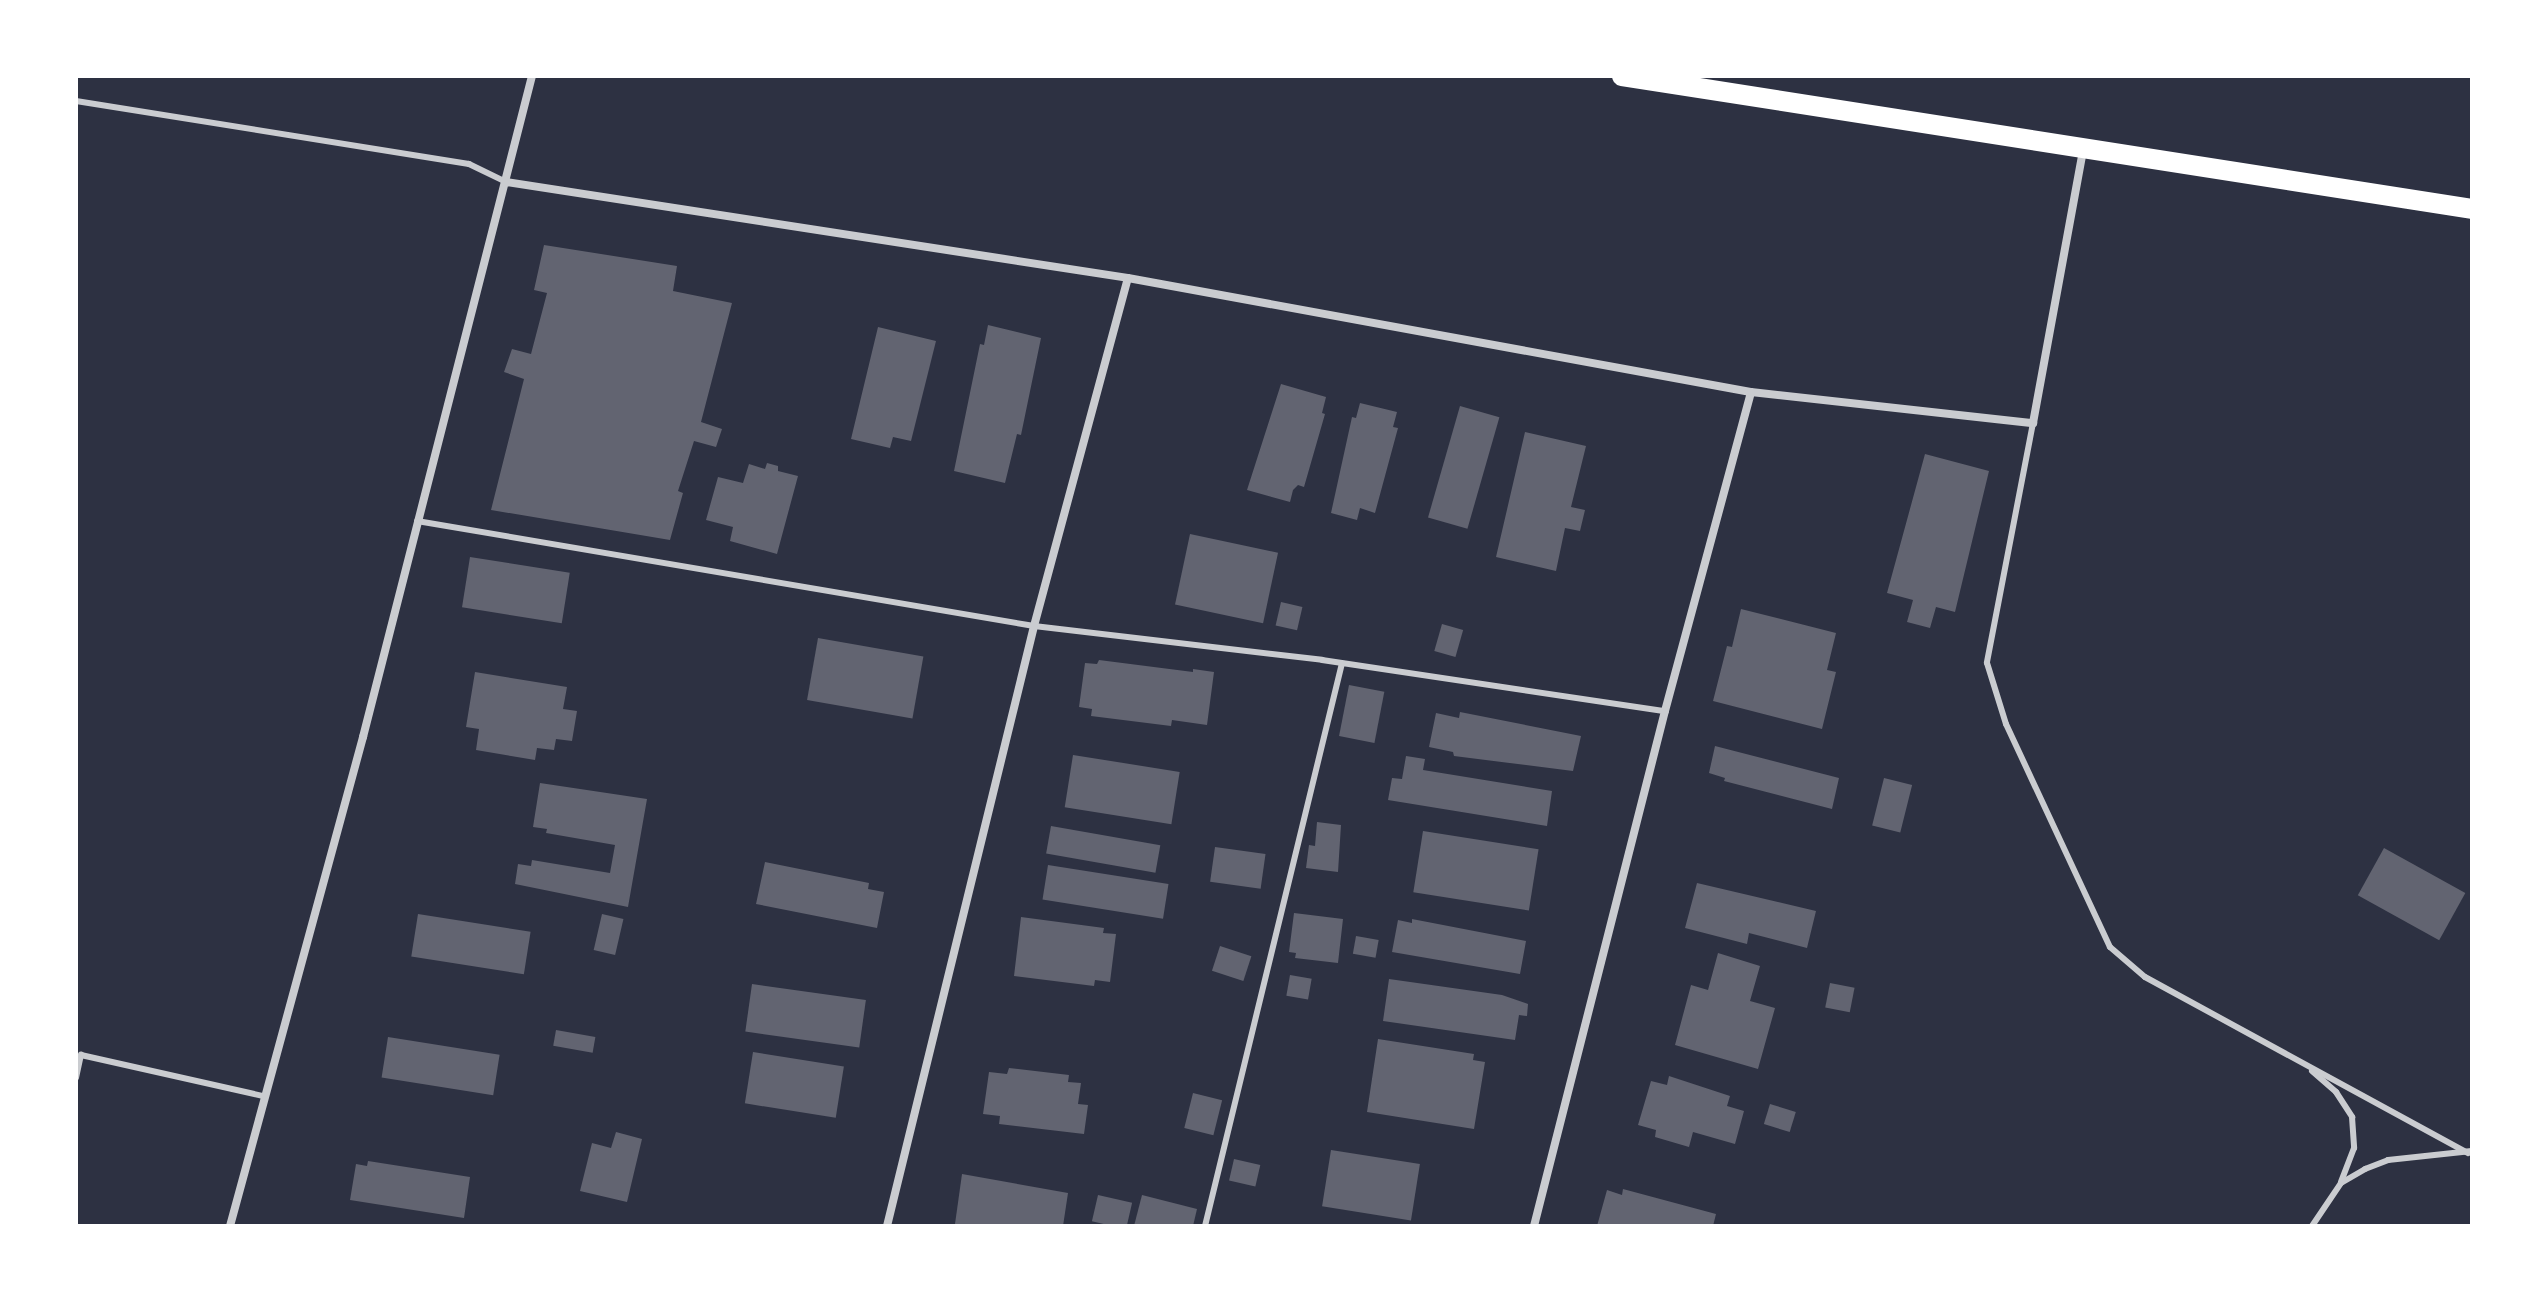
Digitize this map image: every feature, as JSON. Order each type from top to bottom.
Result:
[{"type":"main road","points":[[1622,76],[2472,209]]},
{"type":"street","points":[[230,1226],[363,737],[532,76]]},
{"type":"street","points":[[506,182],[1128,278],[1751,392],[2033,423],[2083,150]]},
{"type":"street","points":[[887,1226],[1034,626],[1128,278]]},
{"type":"street","points":[[1534,1226],[1665,711],[1751,392]]},
{"type":"lane","points":[[76,101],[469,164],[506,182]]},
{"type":"lane","points":[[2033,423],[1987,663],[2006,724],[2110,947],[2145,977],[2470,1152]]},
{"type":"lane","points":[[417,521],[1034,626],[1342,663],[1665,711]]},
{"type":"lane","points":[[1205,1226],[1342,663]]},
{"type":"lane","points":[[76,1078],[81,1055],[263,1096]]},
{"type":"lane","points":[[2304,1064],[2336,1092],[2352,1117],[2354,1148],[2341,1183],[2312,1226]]},
{"type":"lane","points":[[2341,1183],[2388,1160],[2470,1152]]},
{"type":"building","points":[[544,245],[677,266],[673,291],[732,303],[701,422],[722,429],[716,447],[694,441],[678,491],[683,493],[670,540],[491,510],[524,379],[504,372],[512,349],[531,354],[547,293],[534,290]]},
{"type":"building","points":[[988,325],[1041,338],[1021,435],[1017,434],[1005,483],[954,471],[980,344],[984,345]]},
{"type":"building","points":[[878,327],[936,341],[911,441],[893,437],[890,448],[851,439]]},
{"type":"building","points":[[1281,384],[1326,397],[1322,413],[1325,414],[1304,487],[1298,485],[1293,490],[1290,502],[1247,490]]},
{"type":"building","points":[[1360,403],[1397,412],[1393,427],[1398,428],[1375,513],[1360,508],[1357,520],[1331,513],[1352,417],[1356,418]]},
{"type":"building","points":[[1460,406],[1499,417],[1467,529],[1428,518]]},
{"type":"building","points":[[1525,432],[1586,446],[1571,507],[1585,510],[1580,531],[1565,528],[1556,571],[1496,557]]},
{"type":"building","points":[[1925,454],[1989,471],[1955,612],[1936,607],[1930,628],[1907,622],[1913,600],[1887,593]]},
{"type":"building","points":[[767,463],[778,466],[778,471],[798,476],[777,554],[730,541],[733,527],[706,520],[718,477],[743,483],[749,464],[765,469]]},
{"type":"building","points":[[1190,534],[1278,553],[1263,623],[1175,604]]},
{"type":"building","points":[[470,557],[570,573],[562,623],[462,607]]},
{"type":"building","points":[[1281,602],[1302,607],[1297,630],[1276,625]]},
{"type":"building","points":[[1741,609],[1836,633],[1827,670],[1836,672],[1822,729],[1713,701],[1727,646],[1732,647]]},
{"type":"building","points":[[1442,624],[1463,630],[1455,657],[1434,651]]},
{"type":"building","points":[[818,638],[923,657],[912,719],[807,700]]},
{"type":"building","points":[[1099,660],[1214,672],[1207,725],[1172,720],[1171,726],[1091,716],[1092,709],[1079,707],[1085,663],[1097,664]]},
{"type":"building","points":[[475,672],[567,687],[563,709],[577,711],[572,741],[556,739],[554,750],[537,748],[535,760],[476,750],[479,729],[466,727]]},
{"type":"building","points":[[1349,685],[1384,692],[1374,743],[1339,736]]},
{"type":"building","points":[[1460,712],[1581,736],[1573,771],[1454,756],[1453,752],[1429,747],[1436,713],[1459,718]]},
{"type":"building","points":[[1715,746],[1839,778],[1832,809],[1724,781],[1725,778],[1709,773]]},
{"type":"building","points":[[1073,755],[1180,772],[1171,824],[1065,807]]},
{"type":"building","points":[[1406,756],[1425,759],[1423,770],[1552,791],[1547,826],[1388,800],[1392,778],[1402,779]]},
{"type":"building","points":[[1884,778],[1912,785],[1900,833],[1872,826]]},
{"type":"building","points":[[540,783],[647,799],[628,907],[515,884],[518,864],[531,866],[532,860],[610,873],[615,845],[546,833],[547,829],[533,827]]},
{"type":"building","points":[[1317,822],[1341,825],[1338,872],[1306,868],[1309,845],[1315,846]]},
{"type":"building","points":[[1051,826],[1160,845],[1155,873],[1046,854]]},
{"type":"building","points":[[1423,831],[1539,849],[1529,911],[1413,892]]},
{"type":"building","points":[[1215,847],[1266,854],[1261,889],[1210,882]]},
{"type":"building","points":[[2384,848],[2465,893],[2439,940],[2358,895]]},
{"type":"building","points":[[765,862],[869,883],[868,889],[884,892],[877,928],[756,904]]},
{"type":"building","points":[[1048,865],[1168,884],[1163,919],[1043,900]]},
{"type":"building","points":[[1697,883],[1816,911],[1807,948],[1749,933],[1747,944],[1685,928]]},
{"type":"building","points":[[1294,913],[1343,919],[1338,963],[1295,958],[1296,953],[1289,952]]},
{"type":"building","points":[[418,914],[531,932],[524,974],[411,956]]},
{"type":"building","points":[[602,914],[623,919],[615,955],[594,950]]},
{"type":"building","points":[[1021,917],[1104,928],[1103,933],[1116,934],[1110,982],[1095,980],[1094,986],[1014,976]]},
{"type":"building","points":[[1412,919],[1526,941],[1520,974],[1392,952],[1398,920],[1412,923]]},
{"type":"building","points":[[1356,936],[1379,940],[1376,958],[1353,954]]},
{"type":"building","points":[[1220,946],[1251,956],[1243,981],[1212,971]]},
{"type":"building","points":[[1718,953],[1760,966],[1750,1001],[1775,1008],[1758,1069],[1675,1045],[1691,985],[1708,990]]},
{"type":"building","points":[[1290,975],[1312,979],[1308,1000],[1286,996]]},
{"type":"building","points":[[1389,979],[1502,995],[1528,1004],[1527,1016],[1519,1015],[1515,1040],[1383,1021]]},
{"type":"building","points":[[1830,983],[1855,988],[1850,1012],[1825,1008]]},
{"type":"building","points":[[752,984],[866,1000],[859,1048],[745,1032]]},
{"type":"building","points":[[556,1030],[595,1037],[593,1053],[553,1046]]},
{"type":"building","points":[[388,1037],[500,1055],[493,1095],[382,1077]]},
{"type":"building","points":[[1378,1039],[1474,1054],[1473,1060],[1485,1062],[1474,1129],[1367,1112]]},
{"type":"building","points":[[753,1052],[844,1066],[836,1118],[745,1103]]},
{"type":"building","points":[[1009,1068],[1069,1075],[1068,1082],[1081,1083],[1078,1104],[1088,1105],[1084,1134],[999,1124],[1000,1116],[983,1114],[989,1072],[1007,1074]]},
{"type":"building","points":[[1669,1076],[1730,1096],[1727,1106],[1744,1111],[1735,1144],[1693,1132],[1689,1147],[1655,1137],[1656,1130],[1638,1125],[1651,1081],[1667,1085]]},
{"type":"building","points":[[1193,1093],[1222,1100],[1213,1135],[1184,1128]]},
{"type":"building","points":[[1770,1104],[1796,1112],[1790,1132],[1764,1124]]},
{"type":"building","points":[[616,1132],[642,1139],[627,1202],[580,1191],[592,1143],[611,1148]]},
{"type":"building","points":[[1331,1150],[1420,1164],[1411,1220],[1322,1206]]},
{"type":"building","points":[[1234,1159],[1260,1165],[1255,1187],[1229,1180]]},
{"type":"building","points":[[368,1161],[470,1177],[464,1218],[350,1200],[356,1164],[367,1166]]},
{"type":"building","points":[[962,1174],[1068,1193],[1063,1226],[955,1224]]},
{"type":"building","points":[[1623,1189],[1716,1214],[1713,1226],[1597,1226],[1607,1190],[1622,1195]]},
{"type":"building","points":[[1098,1195],[1132,1203],[1127,1226],[1092,1221]]},
{"type":"building","points":[[1142,1195],[1197,1209],[1193,1226],[1134,1226]]}]
